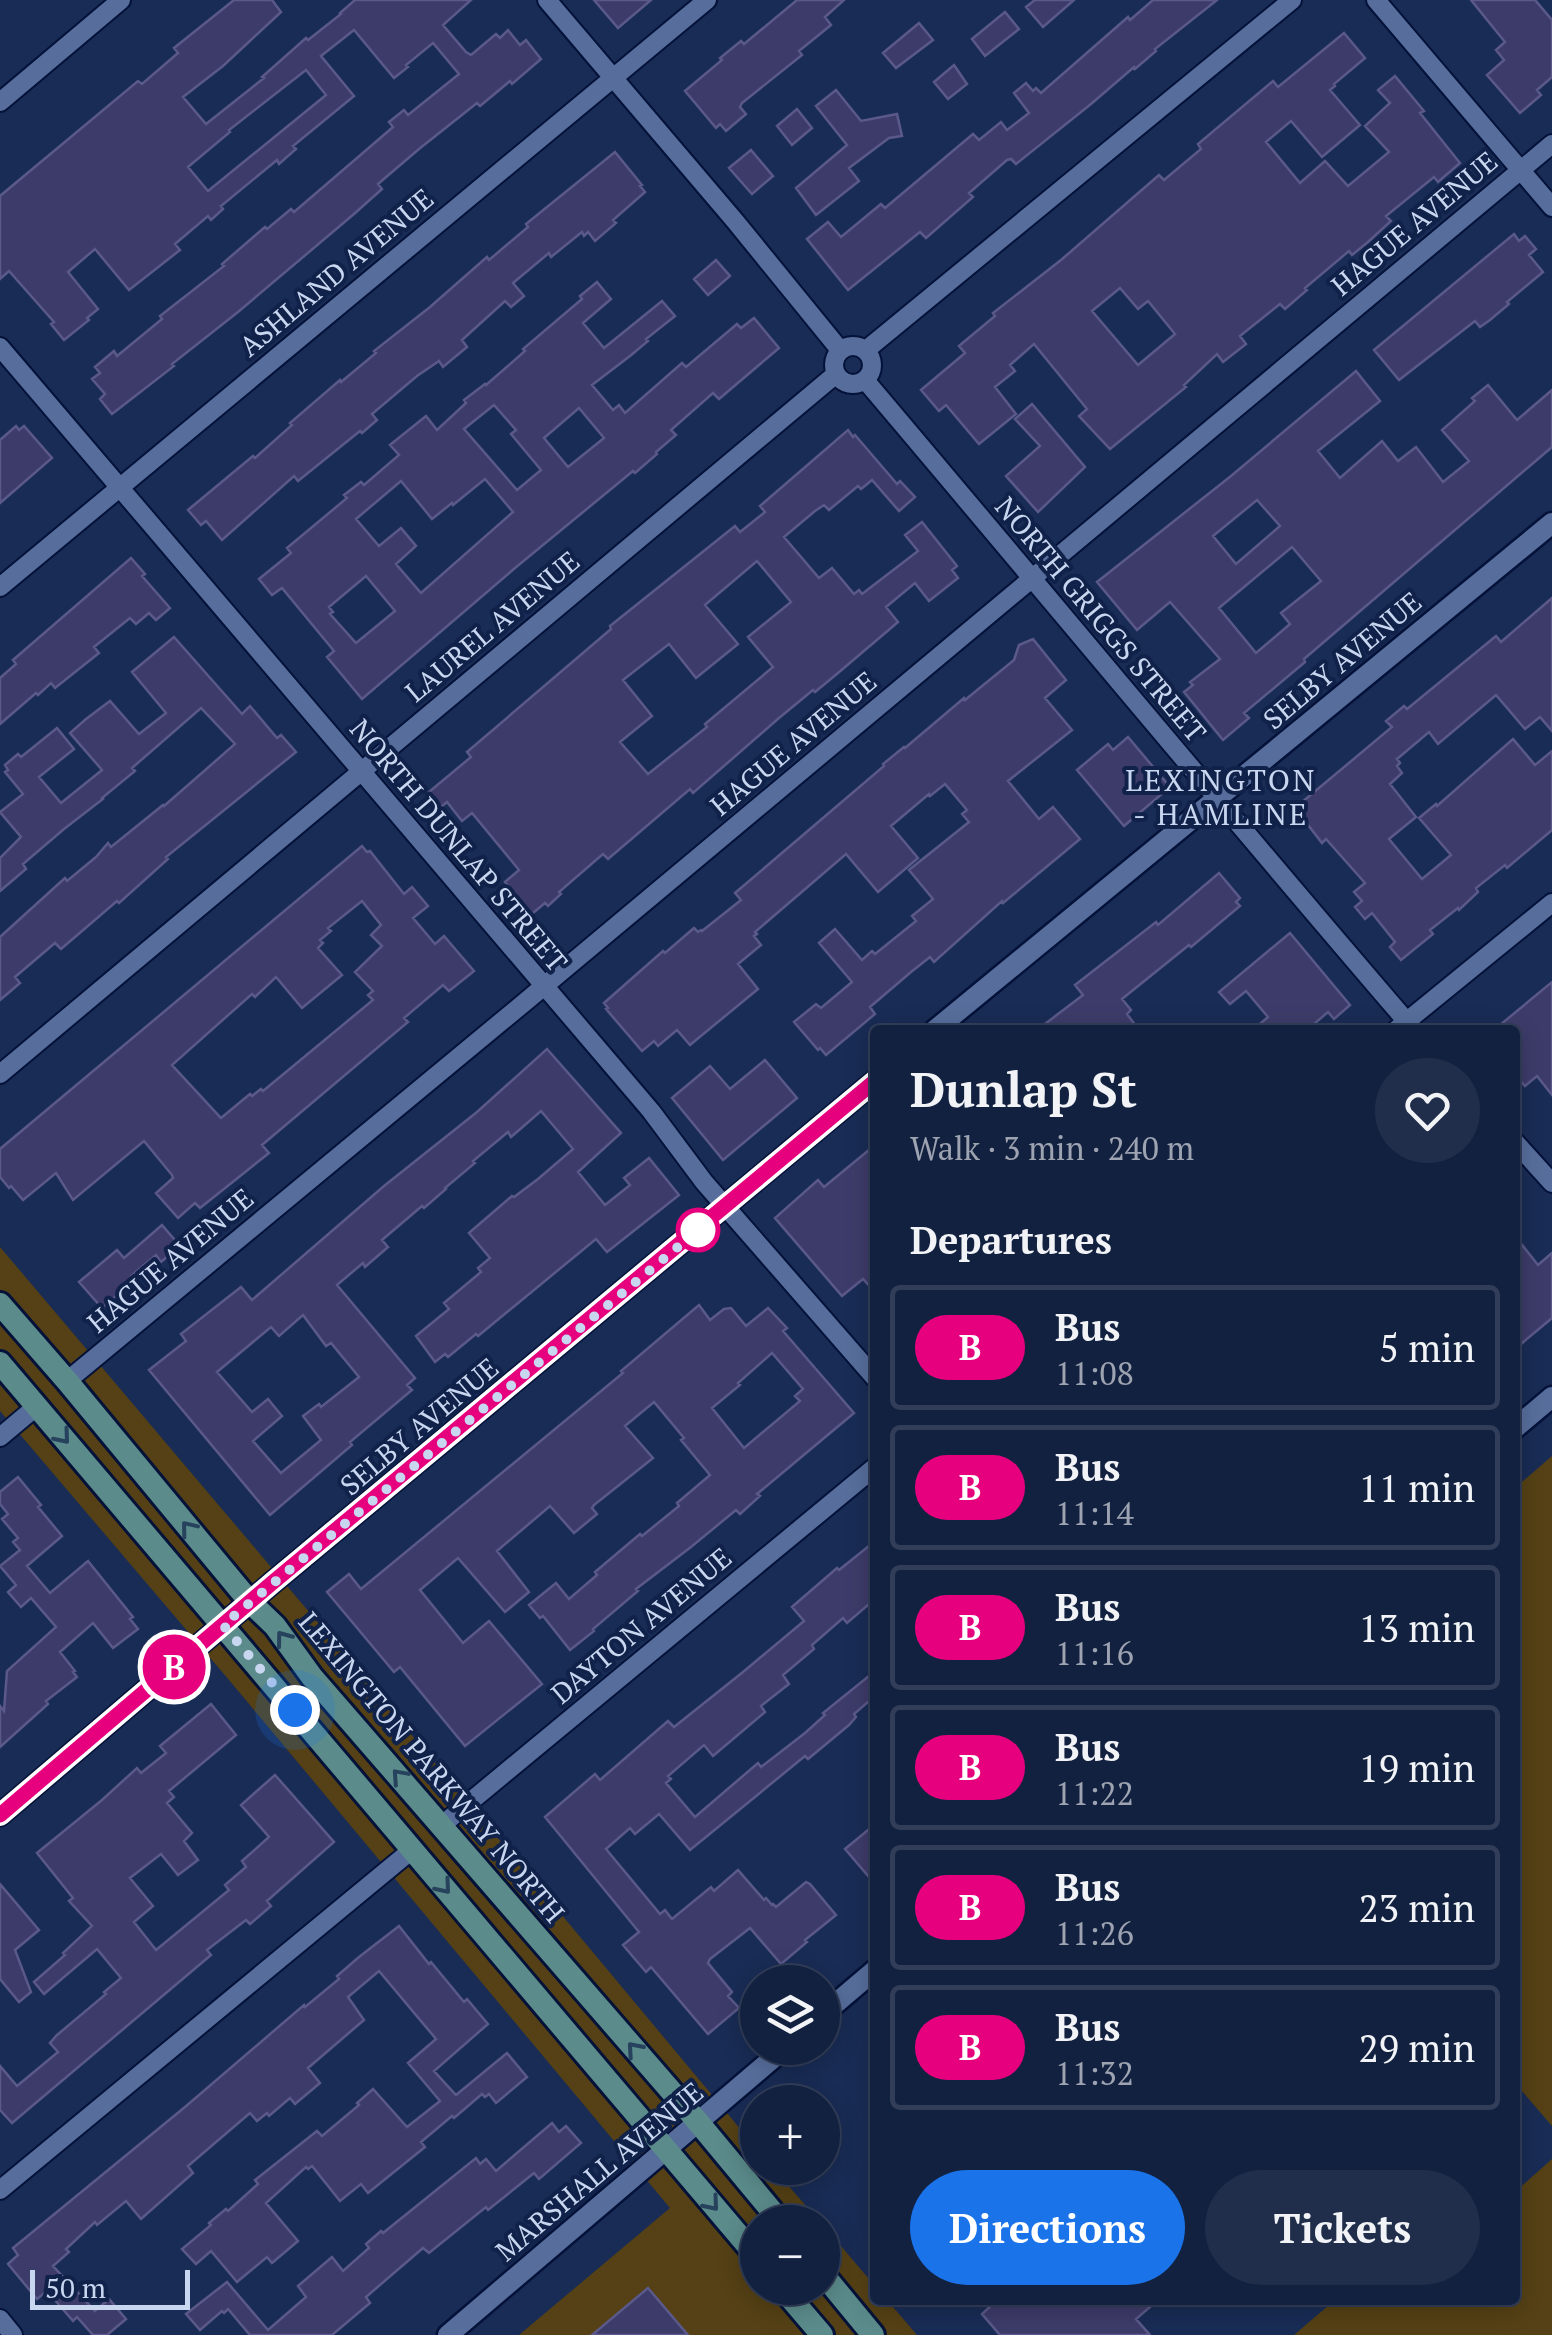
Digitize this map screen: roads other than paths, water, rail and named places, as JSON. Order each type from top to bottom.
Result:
[{"type":"main road","name":"LEXINGTON PARKWAY NORTH","points":[[0,1304],[250,1602],[275,1626],[312,1677],[767,2205]]},
{"type":"main road","points":[[0,1363],[740,2237]]},
{"type":"main road","points":[[840,2296],[873,2335]]},
{"type":"main road","points":[[796,2305],[822,2335]]},
{"type":"street","points":[[0,102],[121,0]]},
{"type":"street","points":[[547,0],[840,350]]},
{"type":"street","name":"ASHLAND AVENUE","points":[[0,587],[707,0]]},
{"type":"street","points":[[866,350],[1292,0]]},
{"type":"street","points":[[1376,0],[1552,206]]},
{"type":"street","name":"HAGUE AVENUE","points":[[66,1381],[1552,144]]},
{"type":"street","name":"NORTH DUNLAP STREET","points":[[0,346],[651,1112],[704,1182],[870,1372]]},
{"type":"street","points":[[853,346],[866,350],[872,369],[864,380],[843,382],[834,364],[840,350],[853,346]]},
{"type":"street","name":"LAUREL AVENUE","points":[[0,1074],[836,374]]},
{"type":"street","name":"NORTH GRIGGS STREET","points":[[864,380],[1033,577],[1403,1025]]},
{"type":"street","name":"SELBY AVENUE","points":[[941,1025],[1552,523]]},
{"type":"street","points":[[1407,1025],[1552,902]]},
{"type":"street","name":"SELBY AVENUE","points":[[0,1814],[870,1085]]},
{"type":"street","points":[[1520,1148],[1552,1183]]},
{"type":"street","points":[[1520,1424],[1552,1397]]},
{"type":"street","points":[[0,1436],[36,1406]]},
{"type":"street","name":"DAYTON AVENUE","points":[[442,1825],[870,1471]]},
{"type":"street","points":[[0,2190],[413,1850]]},
{"type":"street","points":[[840,2000],[870,1974]]},
{"type":"street","name":"MARSHALL AVENUE","points":[[448,2335],[765,2065]]},
{"type":"street","points":[[0,2319],[14,2335]]},
{"type":"district","name":"LEXINGTON - HAMLINE","points":[[1221,797]]}]
